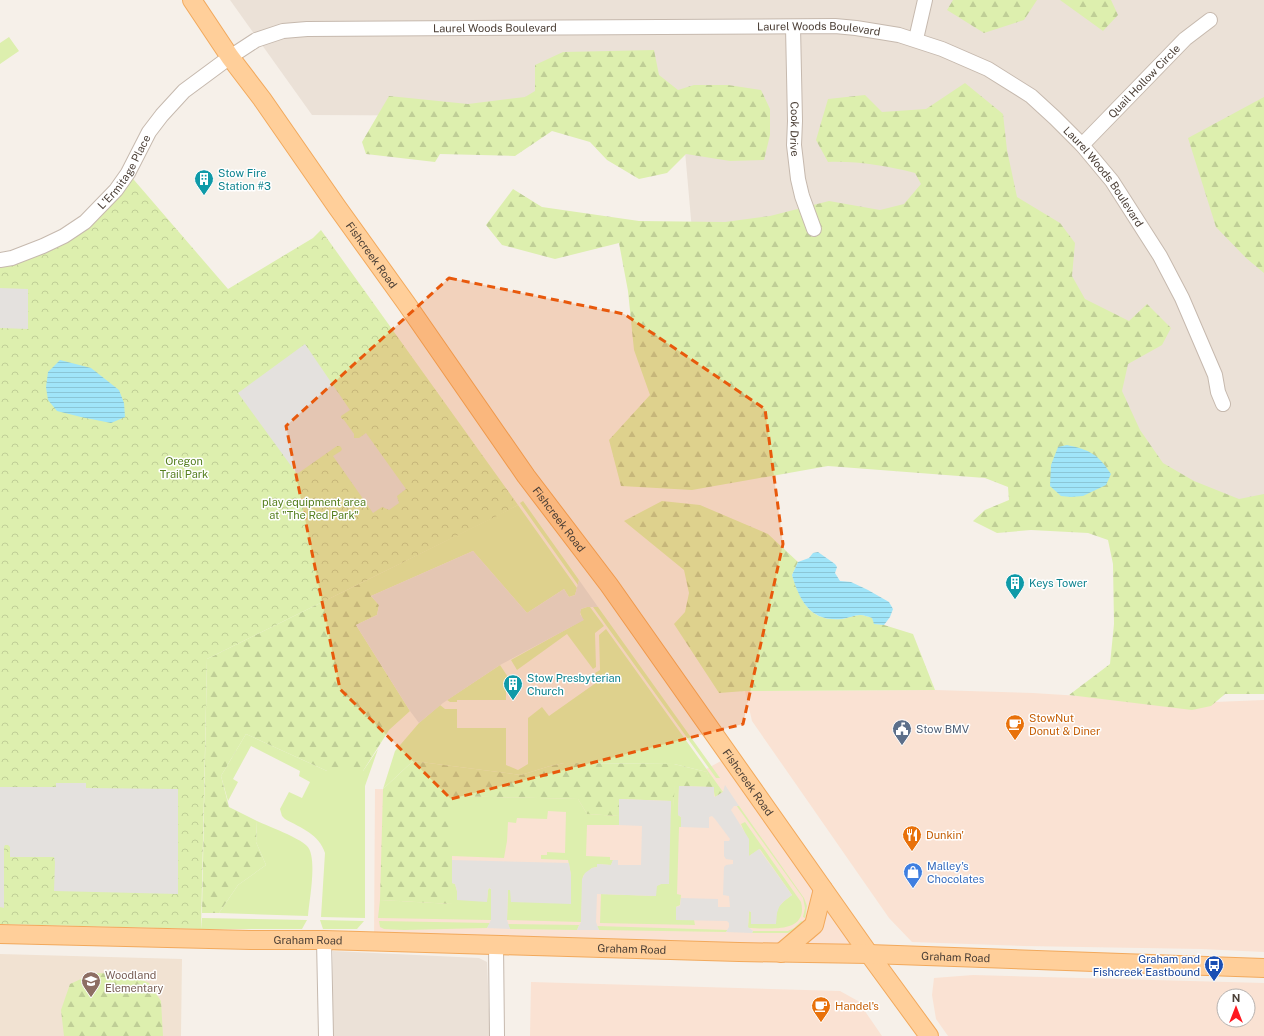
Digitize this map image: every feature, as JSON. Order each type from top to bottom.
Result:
[{"type":"main road","name":"Fishcreek Road","points":[[192,0],[230,57],[262,99],[526,476],[609,585],[869,954],[929,1036]]},
{"type":"main road","points":[[781,953],[814,926],[823,889]]},
{"type":"main road","name":"Graham Road","points":[[0,934],[251,940],[324,940],[781,953],[869,954],[1264,968]]},
{"type":"street","points":[[916,39],[926,0]]},
{"type":"street","name":"Quail Hollow Circle","points":[[1082,145],[1185,39],[1210,20]]},
{"type":"street","name":"Laurel Woods Boulevard","points":[[230,57],[262,37],[283,31],[307,29],[835,26],[856,28],[916,39],[988,69],[1031,96],[1082,145],[1112,181],[1136,216],[1160,256],[1182,298],[1215,375],[1218,392],[1223,404]]},
{"type":"street","name":"Cook Drive","points":[[793,27],[794,145],[798,179],[802,196],[814,229]]},
{"type":"street","name":"L'Ermitage Place","points":[[0,260],[12,258],[43,246],[64,236],[85,222],[116,190],[128,173],[149,132],[162,115],[184,91],[230,57]]},
{"type":"street","points":[[324,940],[326,1036]]},
{"type":"street","points":[[496,945],[497,1036]]},
{"type":"highlighted area","points":[[449,278],[624,314],[765,409],[783,544],[743,724],[451,799],[340,689],[286,426]]},
{"type":"shaded area","points":[[230,0],[1264,0],[1264,527],[693,242],[682,117],[312,115]]},
{"type":"shaded area","points":[[0,288],[28,289],[28,329],[0,328]]},
{"type":"shaded area","points":[[305,344],[350,410],[341,416],[341,418],[354,434],[354,438],[359,438],[366,433],[406,489],[397,496],[399,503],[389,510],[382,507],[373,513],[333,456],[341,451],[342,449],[340,446],[337,446],[297,474],[238,393]]},
{"type":"shaded area","points":[[473,551],[527,613],[564,589],[569,597],[575,595],[579,580],[598,607],[587,607],[581,609],[580,614],[584,620],[500,665],[443,703],[419,723],[356,625],[377,615],[379,605],[371,596]]},
{"type":"shaded area","points":[[935,690],[1033,693],[1190,703],[1264,700],[1264,952],[1201,949],[1024,946],[912,942],[889,918],[752,721],[745,691]]},
{"type":"shaded area","points":[[730,756],[869,954],[374,941],[375,789],[659,795]]},
{"type":"shaded area","points":[[56,783],[86,783],[86,788],[178,789],[178,894],[54,891],[54,857],[10,857],[10,847],[5,845],[4,908],[0,907],[0,787],[56,787]]},
{"type":"shaded area","points":[[725,785],[739,806],[734,806],[731,810],[749,839],[749,856],[759,849],[792,895],[779,907],[776,924],[751,924],[751,912],[749,911],[748,927],[753,931],[752,933],[726,932],[729,927],[729,923],[727,921],[676,920],[676,907],[680,906],[681,898],[718,899],[718,907],[730,907],[729,896],[723,895],[724,867],[726,865],[733,864],[733,860],[726,859],[724,856],[724,841],[729,841],[730,839],[712,816],[709,817],[709,828],[681,827],[681,817],[678,815],[679,786],[714,787],[715,797],[723,792]]},
{"type":"shaded area","points":[[619,799],[671,801],[669,884],[661,884],[657,886],[656,896],[597,894],[596,922],[599,930],[577,930],[581,922],[582,879],[585,873],[592,868],[597,867],[597,864],[611,865],[613,860],[618,860],[618,865],[641,865],[642,826],[619,825]]},
{"type":"shaded area","points":[[452,860],[569,863],[571,875],[571,904],[511,902],[510,890],[508,890],[507,920],[510,929],[487,928],[491,920],[491,889],[489,888],[488,890],[487,902],[457,900],[455,884],[452,883]]},
{"type":"shaded area","points":[[333,951],[479,958],[487,962],[490,1036],[333,1036]]},
{"type":"shaded area","name":"Woodland Elementary","points":[[0,954],[182,959],[181,1036],[0,1036]]},
{"type":"shaded area","points":[[973,975],[1264,983],[1264,1036],[948,1036],[936,1019],[932,995],[934,978]]},
{"type":"shaded area","points":[[531,982],[840,991],[858,1001],[882,1036],[530,1036]]},
{"type":"green space","points":[[953,0],[1037,0],[1024,20],[984,33],[947,10]]},
{"type":"green space","points":[[1060,0],[1111,0],[1118,15],[1103,31]]},
{"type":"green space","points":[[9,37],[19,51],[0,64],[0,43]]},
{"type":"green space","points":[[654,50],[659,75],[678,90],[694,85],[728,85],[761,90],[770,109],[770,135],[764,160],[730,161],[686,154],[667,173],[639,179],[607,160],[590,142],[552,131],[515,156],[440,154],[435,162],[366,154],[362,142],[389,96],[468,104],[525,97],[535,91],[535,65],[563,52]]},
{"type":"green space","points":[[965,83],[1003,114],[1007,150],[1017,197],[1060,223],[1075,243],[1072,276],[1085,299],[1129,321],[1147,304],[1171,328],[1162,345],[1128,364],[1122,391],[1140,430],[1163,463],[1194,481],[1239,499],[1264,494],[1264,694],[1225,694],[1211,706],[1192,710],[1069,695],[1110,664],[1114,624],[1113,564],[1108,540],[1088,533],[1031,530],[997,533],[973,521],[985,510],[1009,500],[1008,487],[985,478],[828,466],[692,490],[621,486],[609,440],[650,395],[634,350],[628,291],[619,243],[555,259],[502,245],[486,225],[513,189],[542,207],[639,221],[725,222],[770,216],[829,201],[880,210],[904,204],[921,184],[915,173],[872,164],[828,162],[816,140],[828,99],[865,95],[882,112],[926,109]]},
{"type":"green space","points":[[1264,97],[1264,273],[1246,258],[1216,227],[1188,138]]},
{"type":"green space","name":"Oregon Trail Park","points":[[128,173],[228,289],[313,238],[321,230],[518,505],[207,659],[201,929],[0,924],[0,260],[64,236]]},
{"type":"green space","points":[[523,501],[579,580],[578,585],[520,503]]},
{"type":"green space","points":[[662,501],[700,505],[768,534],[798,562],[792,575],[803,602],[814,614],[831,619],[842,619],[856,615],[863,615],[872,618],[875,624],[884,625],[913,634],[935,690],[745,691],[719,693],[674,624],[685,612],[689,593],[684,570],[624,521]]},
{"type":"green space","points":[[518,505],[577,588],[575,595],[569,597],[564,589],[527,613],[473,551],[371,596],[371,578]]},
{"type":"green space","points":[[371,578],[371,596],[379,605],[377,615],[356,625],[410,711],[389,730],[363,771],[327,771],[246,734],[221,776],[229,807],[257,821],[256,842],[266,865],[238,885],[219,913],[202,913],[207,659]]},
{"type":"green space","points":[[590,607],[604,626],[595,633],[596,667],[593,669],[567,634],[517,670],[511,660],[583,620],[580,612],[581,609]]},
{"type":"green space","points":[[593,607],[598,607],[720,778],[716,778]]},
{"type":"green space","points":[[606,629],[713,778],[709,778],[707,772],[674,764],[564,763],[521,775],[413,761],[383,789],[395,751],[419,723],[440,705],[445,709],[457,709],[457,728],[506,728],[506,765],[518,770],[528,764],[528,718],[542,707],[549,716],[600,680],[595,673],[600,670],[599,635]]},
{"type":"green space","points":[[500,665],[514,686],[506,691],[506,700],[457,700],[457,702],[450,702],[447,700]]},
{"type":"green space","points":[[246,734],[327,771],[363,771],[378,749],[365,786],[365,918],[321,917],[325,853],[322,846],[314,836],[285,819],[282,816],[280,809],[289,792],[302,798],[310,782],[299,776],[300,771],[251,746],[233,779],[238,782],[228,801],[221,776]]},
{"type":"green space","points":[[413,761],[521,775],[564,763],[674,764],[707,772],[709,777],[713,778],[723,792],[715,797],[713,787],[675,786],[673,807],[671,807],[671,801],[619,799],[619,816],[587,814],[578,799],[452,796],[452,904],[380,900],[383,789]]},
{"type":"green space","points":[[675,777],[675,786],[679,786],[678,815],[681,817],[681,827],[679,827],[677,894],[681,895],[680,905],[676,907],[676,920],[694,920],[695,925],[600,923],[601,894],[656,896],[656,886],[661,884],[671,807],[673,807]]},
{"type":"green space","points":[[452,796],[578,799],[587,814],[619,816],[619,825],[587,825],[586,856],[610,857],[610,860],[613,860],[611,865],[597,864],[597,867],[592,868],[583,876],[581,922],[507,920],[508,890],[511,889],[511,901],[571,875],[568,860],[541,859],[541,855],[547,855],[547,852],[565,853],[566,812],[548,811],[547,819],[517,818],[516,823],[508,822],[504,858],[452,856]]},
{"type":"green space","points":[[736,805],[739,806],[804,898],[807,906],[805,918],[803,917],[805,908],[803,898]]},
{"type":"green space","points":[[257,821],[284,832],[307,846],[312,859],[308,916],[219,913],[238,885],[266,865],[256,842]]},
{"type":"green space","points":[[745,822],[801,902],[802,913],[799,920],[793,925],[775,928],[748,928],[749,911],[751,912],[751,924],[776,916],[779,906],[792,895],[760,849],[749,856],[749,843],[741,824]]},
{"type":"green space","points":[[452,883],[455,884],[457,891],[487,901],[488,890],[489,888],[491,889],[491,920],[378,918],[380,900],[452,904]]},
{"type":"green space","points":[[202,918],[307,920],[302,929],[201,929]]},
{"type":"green space","points":[[320,920],[364,921],[357,929],[323,929]]},
{"type":"green space","points":[[379,921],[490,923],[487,928],[404,930],[384,929],[380,927]]},
{"type":"green space","points":[[801,921],[803,922],[800,925],[788,933],[752,933],[753,931],[788,931],[794,928]]},
{"type":"green space","points":[[508,924],[579,925],[577,930],[510,929]]},
{"type":"green space","points":[[597,926],[728,930],[726,932],[599,930]]},
{"type":"green space","points":[[94,973],[128,974],[149,983],[161,1001],[163,1036],[64,1036],[61,1010],[70,984]]},
{"type":"water","points":[[60,360],[91,368],[119,390],[124,403],[125,417],[111,423],[57,411],[48,400],[46,387],[48,372]]},
{"type":"water","points":[[1067,445],[1088,451],[1102,462],[1111,474],[1106,485],[1083,496],[1071,497],[1061,496],[1050,486],[1051,465],[1058,447]]},
{"type":"water","points":[[818,552],[835,564],[837,567],[835,573],[840,581],[851,582],[889,602],[893,609],[890,617],[884,625],[874,624],[872,618],[862,615],[842,619],[822,617],[815,614],[808,608],[799,594],[792,575],[798,562],[809,558],[813,553]]},
{"type":"place","name":"Stow Fire Station #3","points":[[204,196]]},
{"type":"place","name":"Keys Tower","points":[[1015,600]]},
{"type":"place","name":"Stow Presbyterian Church","points":[[513,701]]},
{"type":"place","name":"StowNut Donut & Diner","points":[[1015,741]]},
{"type":"place","name":"Stow BMV","points":[[902,746]]},
{"type":"place","name":"Dunkin'","points":[[912,852]]},
{"type":"place","name":"Malley's Chocolates","points":[[913,889]]},
{"type":"place","name":"Graham and Fishcreek Eastbound","points":[[1214,982]]},
{"type":"place","name":"Woodland Elementary","points":[[91,998]]},
{"type":"place","name":"Handel's","points":[[821,1023]]},
{"type":"park label","name":"play equipment area at \"The Red Park\"","points":[[314,508]]}]
